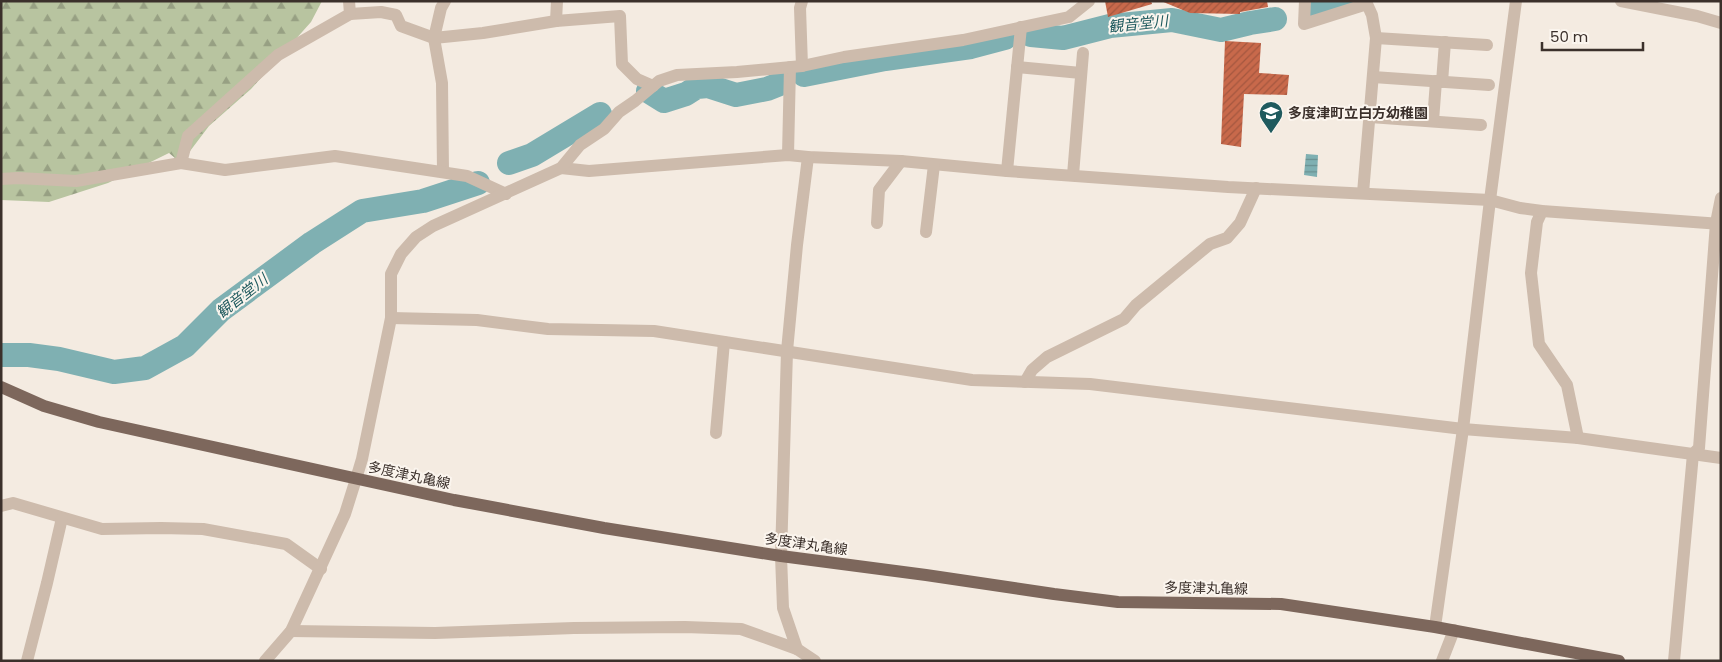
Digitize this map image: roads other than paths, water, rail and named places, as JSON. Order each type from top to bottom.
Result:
[{"type":"main road","name":"多度津丸亀線","points":[[1,387],[44,406],[99,422],[454,500],[604,528],[781,556],[1118,602],[1281,604],[1454,630],[1619,661]]},
{"type":"street","points":[[443,172],[442,83],[434,38],[441,8],[445,1]]},
{"type":"street","points":[[556,21],[557,1]]},
{"type":"street","points":[[788,155],[802,1]]},
{"type":"street","points":[[265,661],[291,631],[345,514],[362,459],[391,318],[391,274],[401,254],[416,237],[433,226],[561,168],[580,145],[604,129],[619,112],[659,81],[678,75],[738,72],[796,66],[844,57],[963,40],[1069,17],[1089,1]]},
{"type":"street","points":[[1305,1],[1304,24],[1367,4],[1372,15],[1376,38],[1363,193]]},
{"type":"street","points":[[1435,627],[1463,429],[1516,1]]},
{"type":"street","points":[[1621,1],[1721,23]]},
{"type":"street","points":[[180,163],[188,136],[278,55],[349,8],[396,15],[401,26],[434,38],[556,21],[620,16],[622,64],[637,79],[653,86]]},
{"type":"street","points":[[1007,171],[1021,27]]},
{"type":"street","points":[[1376,38],[1487,44]]},
{"type":"street","points":[[1433,121],[1445,42]]},
{"type":"street","points":[[1073,175],[1083,53]]},
{"type":"street","points":[[1017,67],[1081,73]]},
{"type":"street","points":[[1373,77],[1489,85]]},
{"type":"street","points":[[1370,117],[1480,125]]},
{"type":"street","points":[[561,168],[589,171],[788,155],[808,158],[901,162],[1256,188],[1490,200],[1520,208],[1718,224]]},
{"type":"street","points":[[1,179],[76,181],[180,163],[225,170],[335,156],[467,176],[506,194]]},
{"type":"street","points":[[797,649],[783,608],[781,556],[786,351],[808,158]]},
{"type":"street","points":[[877,223],[879,190],[901,162]]},
{"type":"street","points":[[926,232],[934,165]]},
{"type":"street","points":[[1026,382],[1032,370],[1047,356],[1124,319],[1136,305],[1210,244],[1227,238],[1240,223],[1256,188]]},
{"type":"street","points":[[1674,661],[1692,454],[1699,448],[1721,198]]},
{"type":"street","points":[[1542,210],[1537,222],[1531,273],[1539,344],[1567,385],[1578,438]]},
{"type":"street","points":[[391,318],[477,320],[548,329],[654,331],[972,380],[1090,384],[1463,429],[1578,438],[1721,458]]},
{"type":"street","points":[[716,433],[724,342]]},
{"type":"street","points":[[1,506],[13,503],[102,530],[161,528],[203,530],[286,544],[321,569]]},
{"type":"street","points":[[27,661],[48,583],[62,518]]},
{"type":"street","points":[[291,631],[435,633],[574,628],[741,628],[797,649],[815,661]]},
{"type":"street","points":[[1442,661],[1454,630]]},
{"type":"water","points":[[1306,154],[1318,155],[1317,177],[1304,175]]},
{"type":"waterway","name":"観音堂川","points":[[1314,12],[1341,1]]},
{"type":"waterway","name":"観音堂川","points":[[1031,35],[1063,38],[1110,26],[1172,20],[1221,30],[1275,19]]},
{"type":"waterway","name":"観音堂川","points":[[804,75],[885,59],[971,47],[1005,38]]},
{"type":"waterway","name":"観音堂川","points":[[648,91],[664,101],[686,94],[697,87],[708,86],[736,95],[767,89],[782,83]]},
{"type":"waterway","name":"観音堂川","points":[[509,163],[532,155],[600,114]]},
{"type":"waterway","name":"観音堂川","points":[[1,355],[29,355],[59,359],[114,372],[145,368],[185,346],[221,310],[312,243],[362,211],[423,201],[478,183]]},
{"type":"place","name":"多度津町立白方幼稚園","points":[[1271,134]]}]
